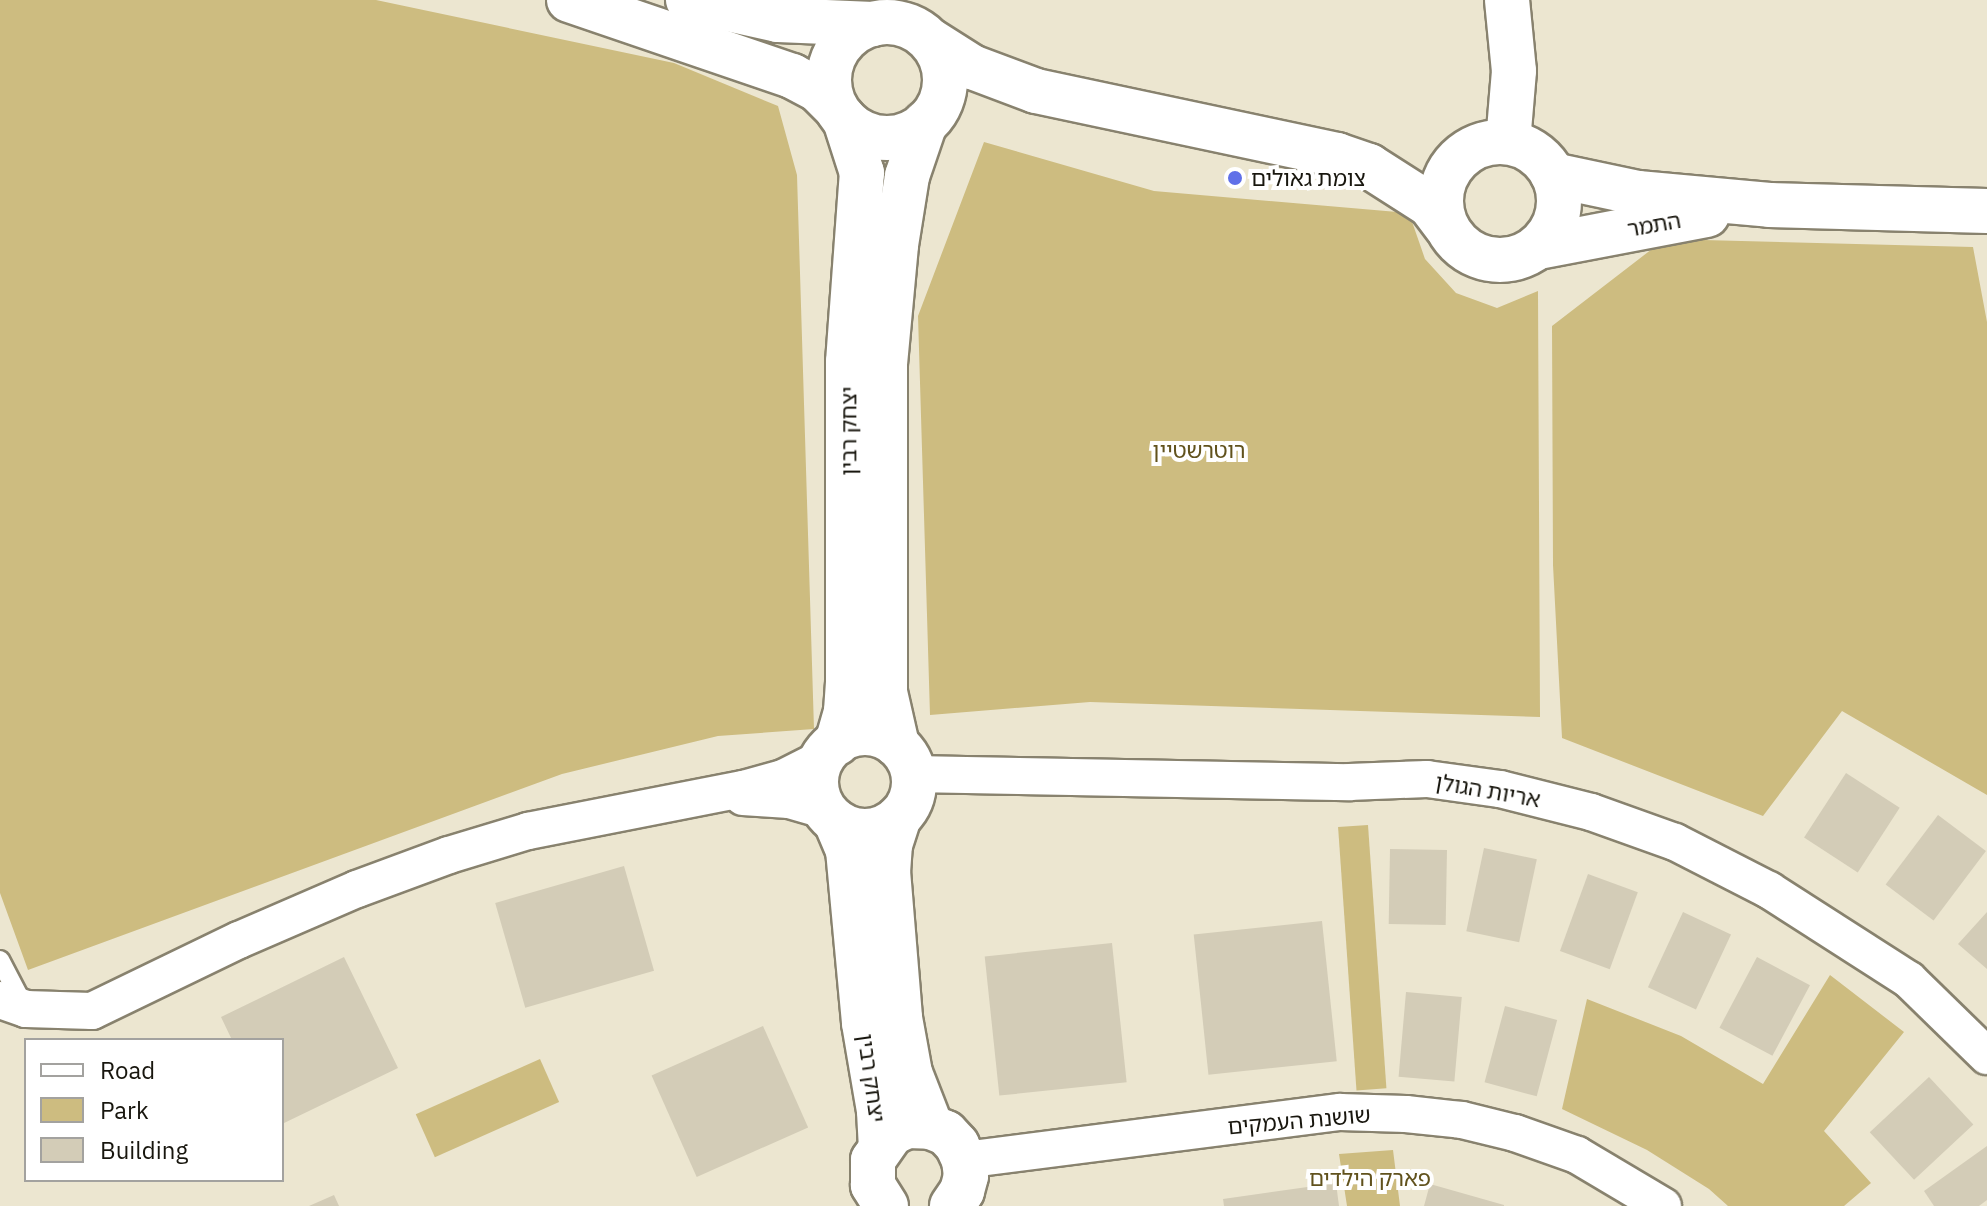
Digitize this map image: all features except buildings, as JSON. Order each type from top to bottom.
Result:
[{"type":"main road","points":[[569,0],[792,76],[818,90],[859,131],[894,137],[931,117],[999,94],[1036,91]]},
{"type":"main road","points":[[688,0],[778,20],[899,23],[916,29],[972,67],[1036,91],[1337,155],[1369,166],[1421,198],[1455,241],[1487,259],[1523,256],[1539,247],[1558,216],[1560,198],[1553,175],[1538,155],[1488,147],[1439,159],[1337,155]]},
{"type":"main road","points":[[1446,226],[1441,208],[1442,190],[1448,173],[1488,147],[1514,71],[1507,0]]},
{"type":"main road","points":[[840,114],[829,89],[829,71],[835,53],[847,38],[873,24]]},
{"type":"main road","points":[[931,41],[941,57],[945,75],[931,117]]},
{"type":"main road","name":"יצחק רבין","points":[[829,751],[846,711],[848,681],[848,362],[862,173],[840,114]]},
{"type":"main road","name":"יצחק רבין","points":[[905,759],[885,692],[885,364],[896,245],[907,176],[931,117]]},
{"type":"main road","name":"התמר","points":[[1553,175],[1638,193],[1769,205],[1987,211]]},
{"type":"main road","name":"התמר","points":[[1539,247],[1769,205]]},
{"type":"main road","points":[[863,733],[881,736],[905,759],[909,803],[899,817],[886,827],[869,832],[830,816],[817,795],[816,776],[829,751],[863,733]]},
{"type":"main road","name":"יצחק רבין","points":[[830,816],[848,850],[864,1023],[879,1111],[881,1145],[871,1175],[885,1205]]},
{"type":"main road","name":"יצחק רבין","points":[[899,817],[890,844],[888,885],[900,1018],[910,1073],[931,1127]]},
{"type":"main road","points":[[881,1145],[907,1126],[931,1127],[946,1133],[957,1145],[964,1160],[962,1191],[953,1206]]},
{"type":"street","points":[[13,1004],[92,1011],[252,934],[449,855],[528,831],[718,795],[783,778],[829,751]]},
{"type":"street","name":"אריות הגולן","points":[[905,759],[1349,782],[1427,779],[1500,789],[1591,812],[1675,842],[1769,890],[1909,980],[1987,1056]]},
{"type":"street","points":[[718,795],[789,800],[830,816]]},
{"type":"street","name":"שושנת העמקים","points":[[964,1160],[1340,1112],[1406,1114],[1462,1120],[1515,1133],[1577,1155],[1663,1206]]},
{"type":"lane","points":[[0,960],[13,1004]]},
{"type":"green space","points":[[0,0],[376,0],[674,63],[778,106],[797,175],[814,729],[718,736],[562,774],[28,970],[0,893]]},
{"type":"green space","name":"רוטרשטיין","points":[[984,142],[1154,191],[1409,213],[1425,259],[1456,293],[1497,308],[1538,291],[1540,717],[1090,702],[930,715],[918,316]]},
{"type":"green space","points":[[1665,239],[1973,247],[1987,322],[1987,795],[1842,711],[1763,816],[1562,738],[1553,565],[1552,326]]},
{"type":"green space","points":[[1368,825],[1386,1088],[1356,1090],[1338,827]]},
{"type":"green space","points":[[1830,975],[1904,1032],[1824,1131],[1871,1183],[1844,1206],[1728,1206],[1709,1189],[1647,1150],[1562,1109],[1587,999],[1681,1036],[1763,1084]]},
{"type":"green space","points":[[540,1059],[559,1102],[435,1157],[416,1114]]},
{"type":"green space","name":"פארק הילדים","points":[[1393,1150],[1400,1206],[1347,1206],[1339,1154]]},
{"type":"place","name":"צומת גאולים","points":[[1235,178]]}]
